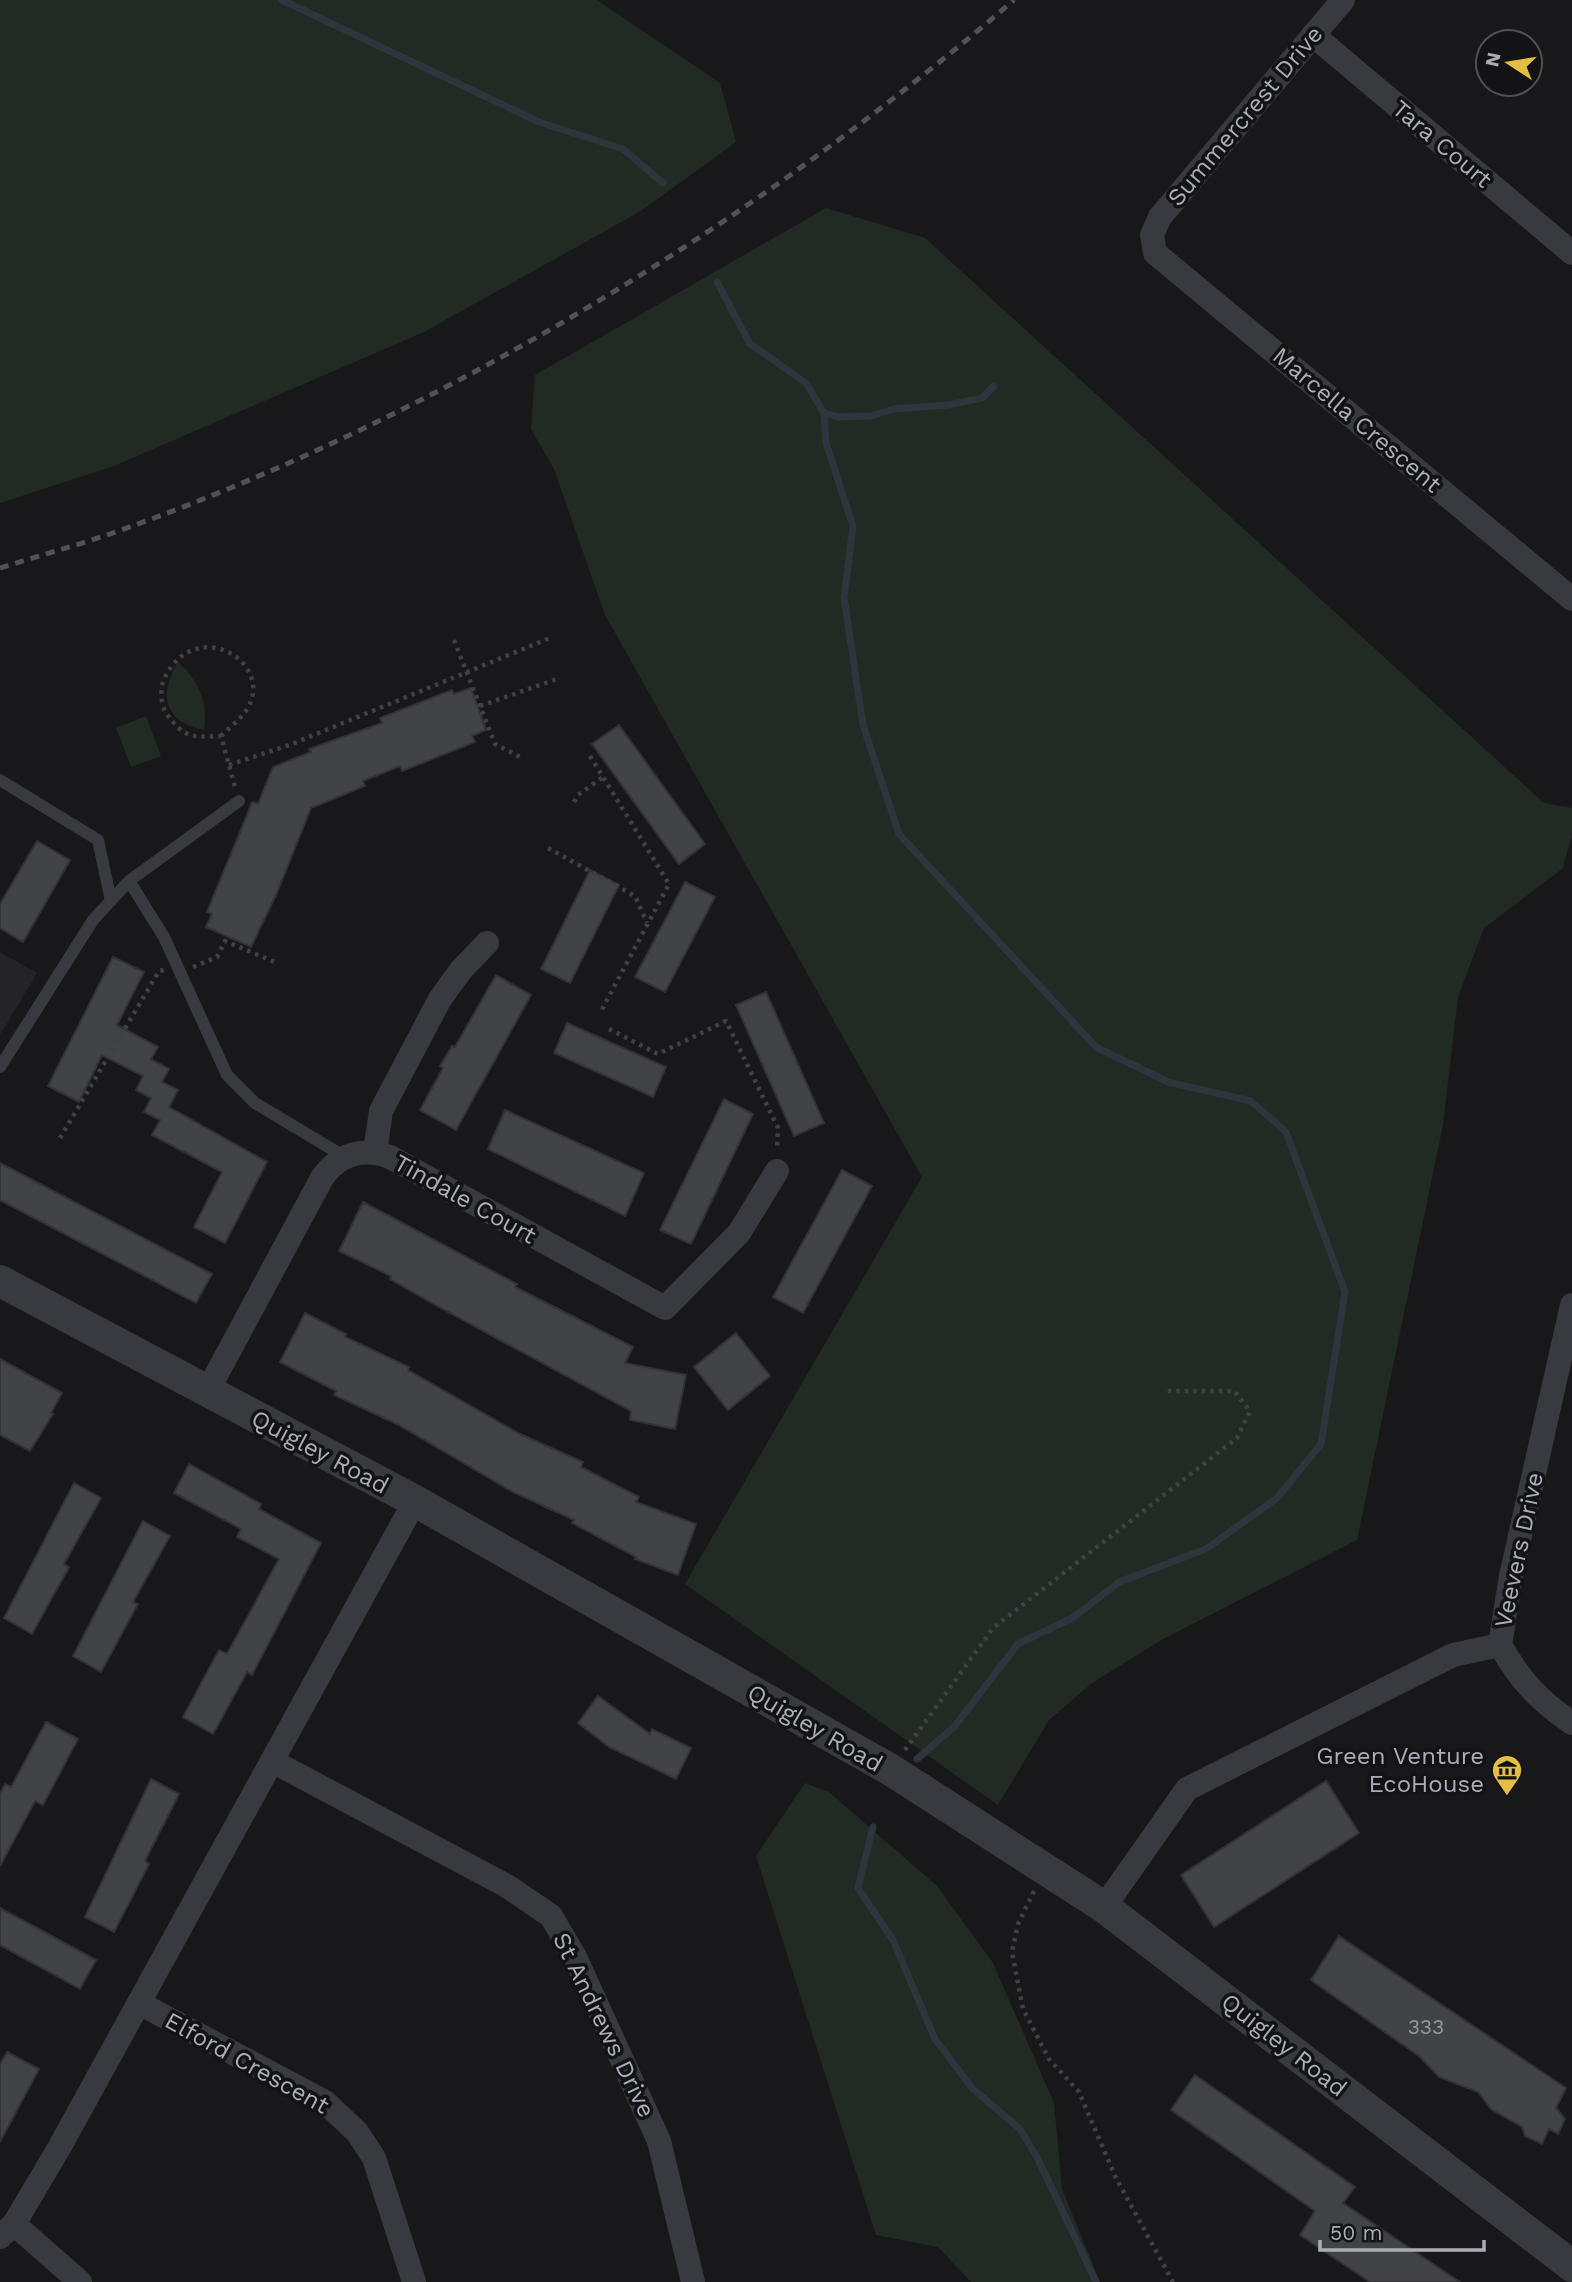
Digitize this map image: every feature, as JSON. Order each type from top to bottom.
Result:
[{"type":"street","name":"Summercrest Drive","points":[[1152,235],[1160,216],[1343,0]]},
{"type":"street","name":"Tara Court","points":[[1313,35],[1572,253]]},
{"type":"street","name":"Marcella Crescent","points":[[1152,235],[1155,253],[1572,599]]},
{"type":"street","points":[[375,1153],[381,1111],[429,1022],[461,970],[487,943]]},
{"type":"street","name":"Tindale Court","points":[[345,1157],[375,1153],[390,1157],[664,1308],[739,1233],[777,1171]]},
{"type":"street","points":[[207,1392],[323,1178],[345,1157]]},
{"type":"street","name":"Quigley Road","points":[[0,1282],[415,1501],[891,1770],[1104,1906],[1572,2266]]},
{"type":"street","name":"Veevers Drive","points":[[1104,1906],[1187,1789],[1453,1655],[1500,1645],[1511,1576],[1572,1305]]},
{"type":"street","points":[[80,2282],[7,2230],[139,2003],[415,1501]]},
{"type":"street","points":[[1500,1645],[1520,1679],[1551,1709],[1572,1723]]},
{"type":"street","name":"St Andrews Drive","points":[[272,1761],[507,1886],[551,1916],[575,1957],[659,2141],[693,2282]]},
{"type":"street","name":"Elford Crescent","points":[[139,2003],[325,2102],[357,2132],[373,2158],[414,2282]]},
{"type":"lane","points":[[0,780],[98,840],[111,901]]},
{"type":"lane","points":[[0,1067],[84,932],[111,901],[130,881],[239,801]]},
{"type":"lane","points":[[130,881],[164,937],[227,1075],[255,1102],[345,1157]]},
{"type":"path","points":[[229,765],[292,744],[550,638]]},
{"type":"path","points":[[454,640],[495,744],[520,757]]},
{"type":"path","points":[[209,647],[226,651],[245,663],[254,687],[248,708],[221,736],[191,737],[183,733],[162,707],[161,684],[172,663],[186,651],[209,647]]},
{"type":"path","points":[[480,706],[557,679]]},
{"type":"path","points":[[221,736],[239,801]]},
{"type":"path","points":[[590,756],[669,884],[600,1013]]},
{"type":"path","points":[[574,802],[578,795],[603,777]]},
{"type":"path","points":[[548,848],[635,896],[647,924]]},
{"type":"path","points":[[197,965],[217,957],[225,941],[277,963]]},
{"type":"path","points":[[60,1138],[159,971],[176,965]]},
{"type":"path","points":[[609,1029],[657,1054],[726,1021],[778,1128],[777,1171]]},
{"type":"path","points":[[891,1770],[993,1628],[1237,1438],[1250,1411],[1234,1391],[1167,1391]]},
{"type":"path","points":[[1045,1869],[1018,1924],[1012,1952],[1023,2009],[1049,2059],[1079,2092],[1116,2178],[1173,2282]]},
{"type":"shaded area","points":[[0,0],[597,0],[720,83],[736,142],[641,211],[424,332],[114,466],[0,503]]},
{"type":"shaded area","points":[[826,208],[925,238],[1544,803],[1572,808],[1572,837],[1562,869],[1484,928],[1458,997],[1443,1125],[1357,1540],[1163,1639],[1092,1683],[1049,1720],[998,1805],[685,1584],[922,1177],[605,615],[554,469],[531,429],[535,375]]},
{"type":"shaded area","points":[[178,662],[197,684],[205,710],[204,730],[180,721],[168,705],[168,685]]},
{"type":"shaded area","points":[[146,716],[161,756],[131,767],[116,728]]},
{"type":"shaded area","points":[[0,952],[37,973],[0,1035]]},
{"type":"shaded area","points":[[805,1783],[829,1792],[937,1886],[993,1963],[1054,2103],[1062,2189],[1100,2282],[971,2282],[938,2247],[876,2235],[756,1856]]},
{"type":"building","points":[[471,688],[486,730],[472,736],[475,742],[402,771],[400,766],[363,781],[365,786],[311,808],[276,895],[251,947],[206,927],[212,914],[207,912],[252,802],[258,804],[273,767],[311,752],[309,749],[382,723],[380,718],[452,690],[454,694]]},
{"type":"building","points":[[619,725],[705,844],[679,864],[592,744]]},
{"type":"building","points":[[37,841],[70,860],[23,942],[0,928],[0,904]]},
{"type":"building","points":[[590,870],[619,885],[570,983],[541,969]]},
{"type":"building","points":[[685,882],[715,897],[665,992],[635,977]]},
{"type":"building","points":[[113,957],[144,972],[117,1025],[158,1047],[151,1059],[169,1069],[162,1082],[178,1090],[169,1107],[267,1162],[225,1243],[194,1227],[222,1172],[152,1135],[160,1120],[144,1112],[151,1098],[136,1090],[143,1076],[102,1055],[79,1102],[48,1086]]},
{"type":"building","points":[[496,975],[531,995],[456,1130],[420,1110],[443,1068],[440,1066],[452,1046],[455,1047]]},
{"type":"building","points":[[766,992],[824,1123],[794,1136],[736,1005]]},
{"type":"building","points":[[567,1023],[666,1067],[653,1097],[554,1053]]},
{"type":"building","points":[[724,1099],[753,1114],[691,1244],[660,1230]]},
{"type":"building","points":[[505,1110],[644,1173],[625,1216],[488,1149]]},
{"type":"building","points":[[0,1163],[212,1274],[196,1303],[0,1200]]},
{"type":"building","points":[[842,1170],[872,1186],[803,1313],[773,1297]]},
{"type":"building","points":[[363,1202],[517,1284],[515,1287],[633,1347],[625,1363],[686,1375],[675,1429],[630,1420],[631,1411],[437,1306],[390,1279],[391,1276],[339,1251]]},
{"type":"building","points":[[305,1313],[346,1334],[345,1337],[409,1367],[408,1370],[520,1434],[583,1462],[581,1467],[639,1497],[636,1502],[696,1524],[678,1575],[635,1559],[636,1557],[572,1523],[574,1520],[511,1491],[397,1424],[334,1395],[336,1391],[280,1362]]},
{"type":"building","points":[[736,1333],[770,1376],[728,1410],[694,1367]]},
{"type":"building","points":[[0,1359],[62,1393],[51,1413],[53,1414],[30,1451],[0,1435]]},
{"type":"building","points":[[189,1464],[261,1504],[259,1509],[321,1543],[252,1675],[247,1672],[213,1734],[183,1717],[219,1650],[227,1654],[279,1559],[237,1537],[241,1529],[174,1493]]},
{"type":"building","points":[[74,1483],[101,1498],[64,1564],[69,1567],[32,1634],[4,1618]]},
{"type":"building","points":[[143,1521],[170,1536],[133,1602],[138,1604],[101,1672],[73,1656]]},
{"type":"building","points":[[598,1696],[650,1734],[652,1729],[691,1748],[676,1779],[609,1747],[578,1723]]},
{"type":"building","points":[[46,1722],[78,1739],[43,1805],[35,1801],[0,1866],[0,1794],[5,1784],[11,1787]]},
{"type":"building","points":[[151,1779],[179,1794],[145,1861],[149,1864],[114,1932],[85,1917]]},
{"type":"building","points":[[1326,1781],[1359,1833],[1214,1927],[1181,1875]]},
{"type":"building","points":[[0,1908],[96,1960],[80,1989],[0,1945]]},
{"type":"building","points":[[1339,1936],[1566,2088],[1556,2108],[1565,2119],[1558,2134],[1549,2129],[1542,2144],[1525,2136],[1522,2127],[1491,2109],[1478,2092],[1439,2077],[1420,2057],[1311,1980]]},
{"type":"building","points":[[7,2052],[39,2069],[0,2142],[0,2064]]},
{"type":"building","points":[[1195,2075],[1355,2187],[1343,2203],[1460,2282],[1370,2282],[1300,2235],[1315,2211],[1171,2110]]},
{"type":"waterway","points":[[282,0],[539,122],[623,149],[663,183]]},
{"type":"waterway","points":[[717,282],[750,344],[806,383],[824,413],[826,443],[853,526],[844,597],[863,725],[899,834],[1096,1047],[1168,1082],[1251,1101],[1286,1132],[1345,1292],[1321,1444],[1277,1498],[1206,1549],[1119,1582],[1074,1617],[1018,1644],[954,1727],[917,1759]]},
{"type":"waterway","points":[[824,413],[839,417],[870,416],[894,409],[948,405],[982,398],[994,386]]},
{"type":"waterway","points":[[873,1827],[858,1888],[893,1940],[935,2039],[972,2088],[1020,2129],[1038,2159],[1096,2282]]},
{"type":"railway","points":[[0,568],[107,535],[229,489],[350,435],[469,375],[585,309],[698,238],[808,162],[913,83],[1014,0]]},
{"type":"place","name":"Green Venture EcoHouse","points":[[1507,1797]]}]
